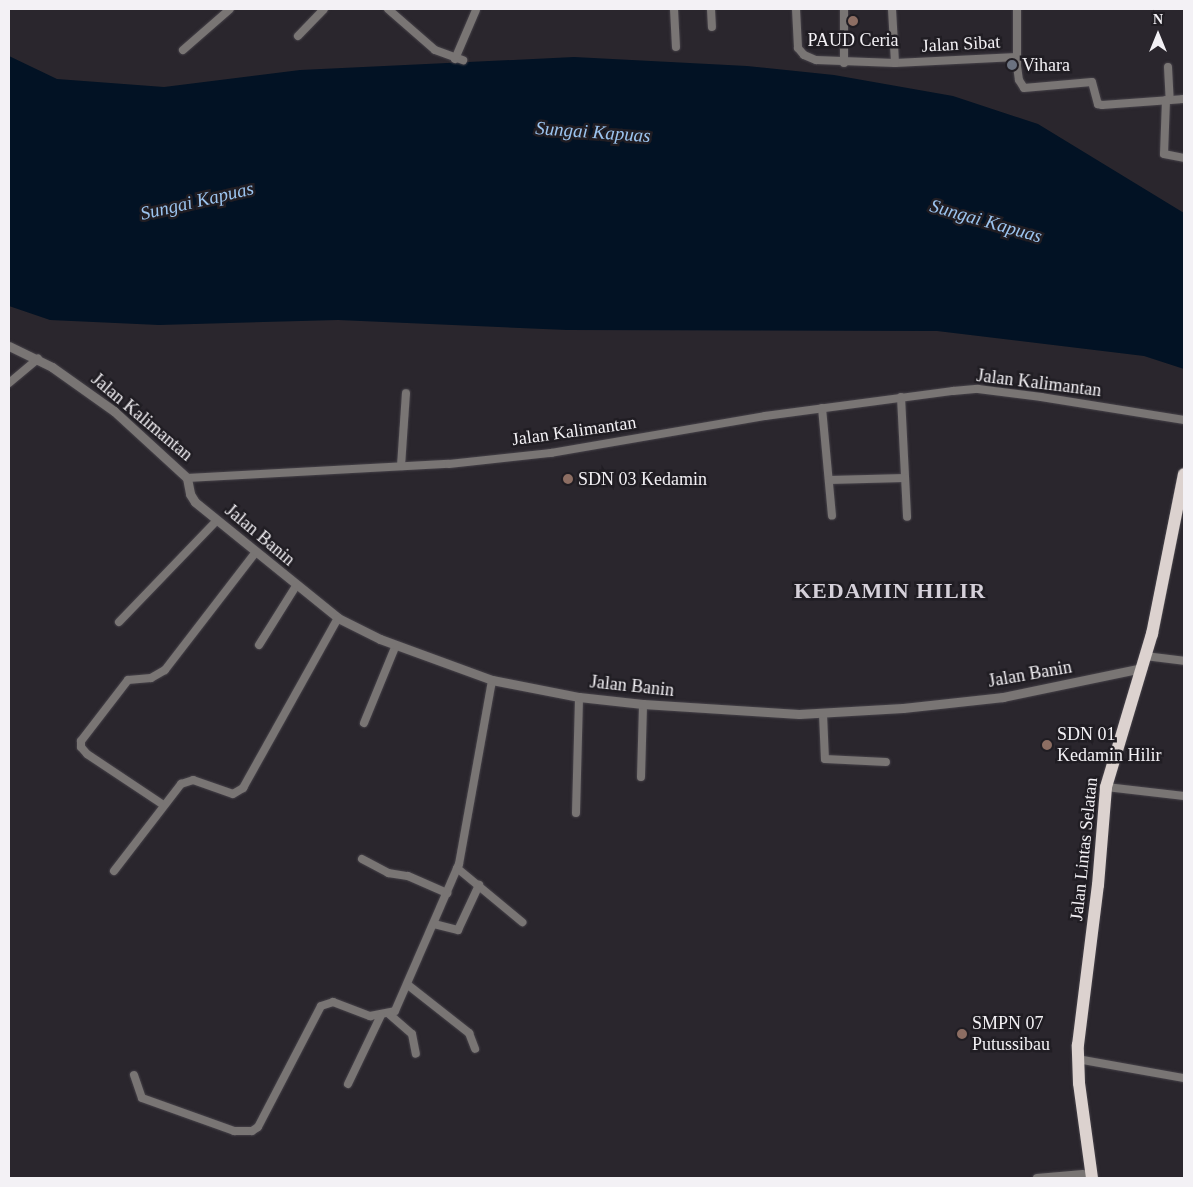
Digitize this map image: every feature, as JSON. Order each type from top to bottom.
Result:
[{"type":"highway","name":"Jalan Lintas Selatan","points":[[1081,1128],[1077,1059],[1106,787],[1142,657],[1159,579],[1163,576],[1184,474]]},
{"type":"highway","name":"Jalan Lintas Selatan","points":[[1086,1177],[1071,1045],[1092,909],[1098,787],[1142,657]]},
{"type":"street","points":[[183,50],[230,9]]},
{"type":"street","points":[[298,36],[324,9]]},
{"type":"street","points":[[388,9],[414,34],[459,60],[476,10]]},
{"type":"street","points":[[674,9],[676,47]]},
{"type":"street","points":[[712,9],[712,27]]},
{"type":"street","name":"Jalan Sibat","points":[[796,9],[798,48],[804,55],[816,60],[844,63],[895,63],[1017,56]]},
{"type":"street","points":[[844,9],[844,63]]},
{"type":"street","points":[[892,9],[895,63]]},
{"type":"street","points":[[1017,9],[1018,80],[1024,88],[1088,81],[1095,85],[1098,104],[1102,105],[1184,99]]},
{"type":"street","points":[[1168,67],[1168,100],[1164,154],[1184,158]]},
{"type":"street","name":"Jalan Kalimantan","points":[[9,346],[38,359],[114,411],[187,478],[401,466],[550,452],[822,408],[978,389],[1184,420]]},
{"type":"street","points":[[9,383],[38,359]]},
{"type":"street","points":[[401,466],[406,393]]},
{"type":"street","points":[[901,397],[907,517]]},
{"type":"street","points":[[822,408],[832,516]]},
{"type":"street","name":"Jalan Banin","points":[[187,478],[190,494],[217,520],[296,586],[338,618],[396,645],[492,680],[579,697],[643,704],[824,714],[1003,697],[1142,657],[1184,660]]},
{"type":"street","points":[[829,480],[905,478]]},
{"type":"street","points":[[119,622],[217,520]]},
{"type":"street","points":[[162,804],[88,754],[81,747],[81,740],[128,680],[151,678],[165,670],[256,552]]},
{"type":"street","points":[[259,645],[296,586]]},
{"type":"street","points":[[114,871],[162,804],[181,784],[193,780],[233,794],[239,792],[338,618]]},
{"type":"street","points":[[364,723],[396,645]]},
{"type":"street","points":[[134,1075],[142,1098],[234,1131],[252,1131],[258,1127],[321,1006],[333,1002],[370,1016],[385,1015],[395,1011],[408,985],[457,868],[492,680]]},
{"type":"street","points":[[576,813],[579,697]]},
{"type":"street","points":[[641,777],[643,704]]},
{"type":"street","points":[[824,714],[827,761],[886,762]]},
{"type":"street","points":[[1106,787],[1184,796]]},
{"type":"street","points":[[362,859],[388,873],[408,876],[447,893]]},
{"type":"street","points":[[457,868],[522,922]]},
{"type":"street","points":[[434,924],[458,930],[479,885]]},
{"type":"street","points":[[408,985],[469,1033],[475,1049]]},
{"type":"street","points":[[385,1015],[412,1034],[416,1054]]},
{"type":"street","points":[[348,1084],[385,1015]]},
{"type":"street","points":[[1077,1059],[1184,1078]]},
{"type":"street","points":[[1037,1178],[1086,1177]]},
{"type":"water","name":"Sungai Kapuas","points":[[9,56],[57,79],[164,87],[300,70],[574,57],[747,66],[834,75],[953,96],[1038,124],[1184,213],[1184,369],[1144,356],[937,331],[567,330],[338,320],[159,325],[50,320],[9,306]]},
{"type":"place","name":"PAUD Ceria","points":[[853,21]]},
{"type":"place","name":"Vihara","points":[[1012,65]]},
{"type":"place","name":"SDN 03 Kedamin","points":[[568,479]]},
{"type":"place","name":"SDN 01 Kedamin Hilir","points":[[1047,745]]},
{"type":"place","name":"SMPN 07 Putussibau","points":[[962,1034]]},
{"type":"district","name":"KEDAMIN HILIR","points":[[890,591]]}]
